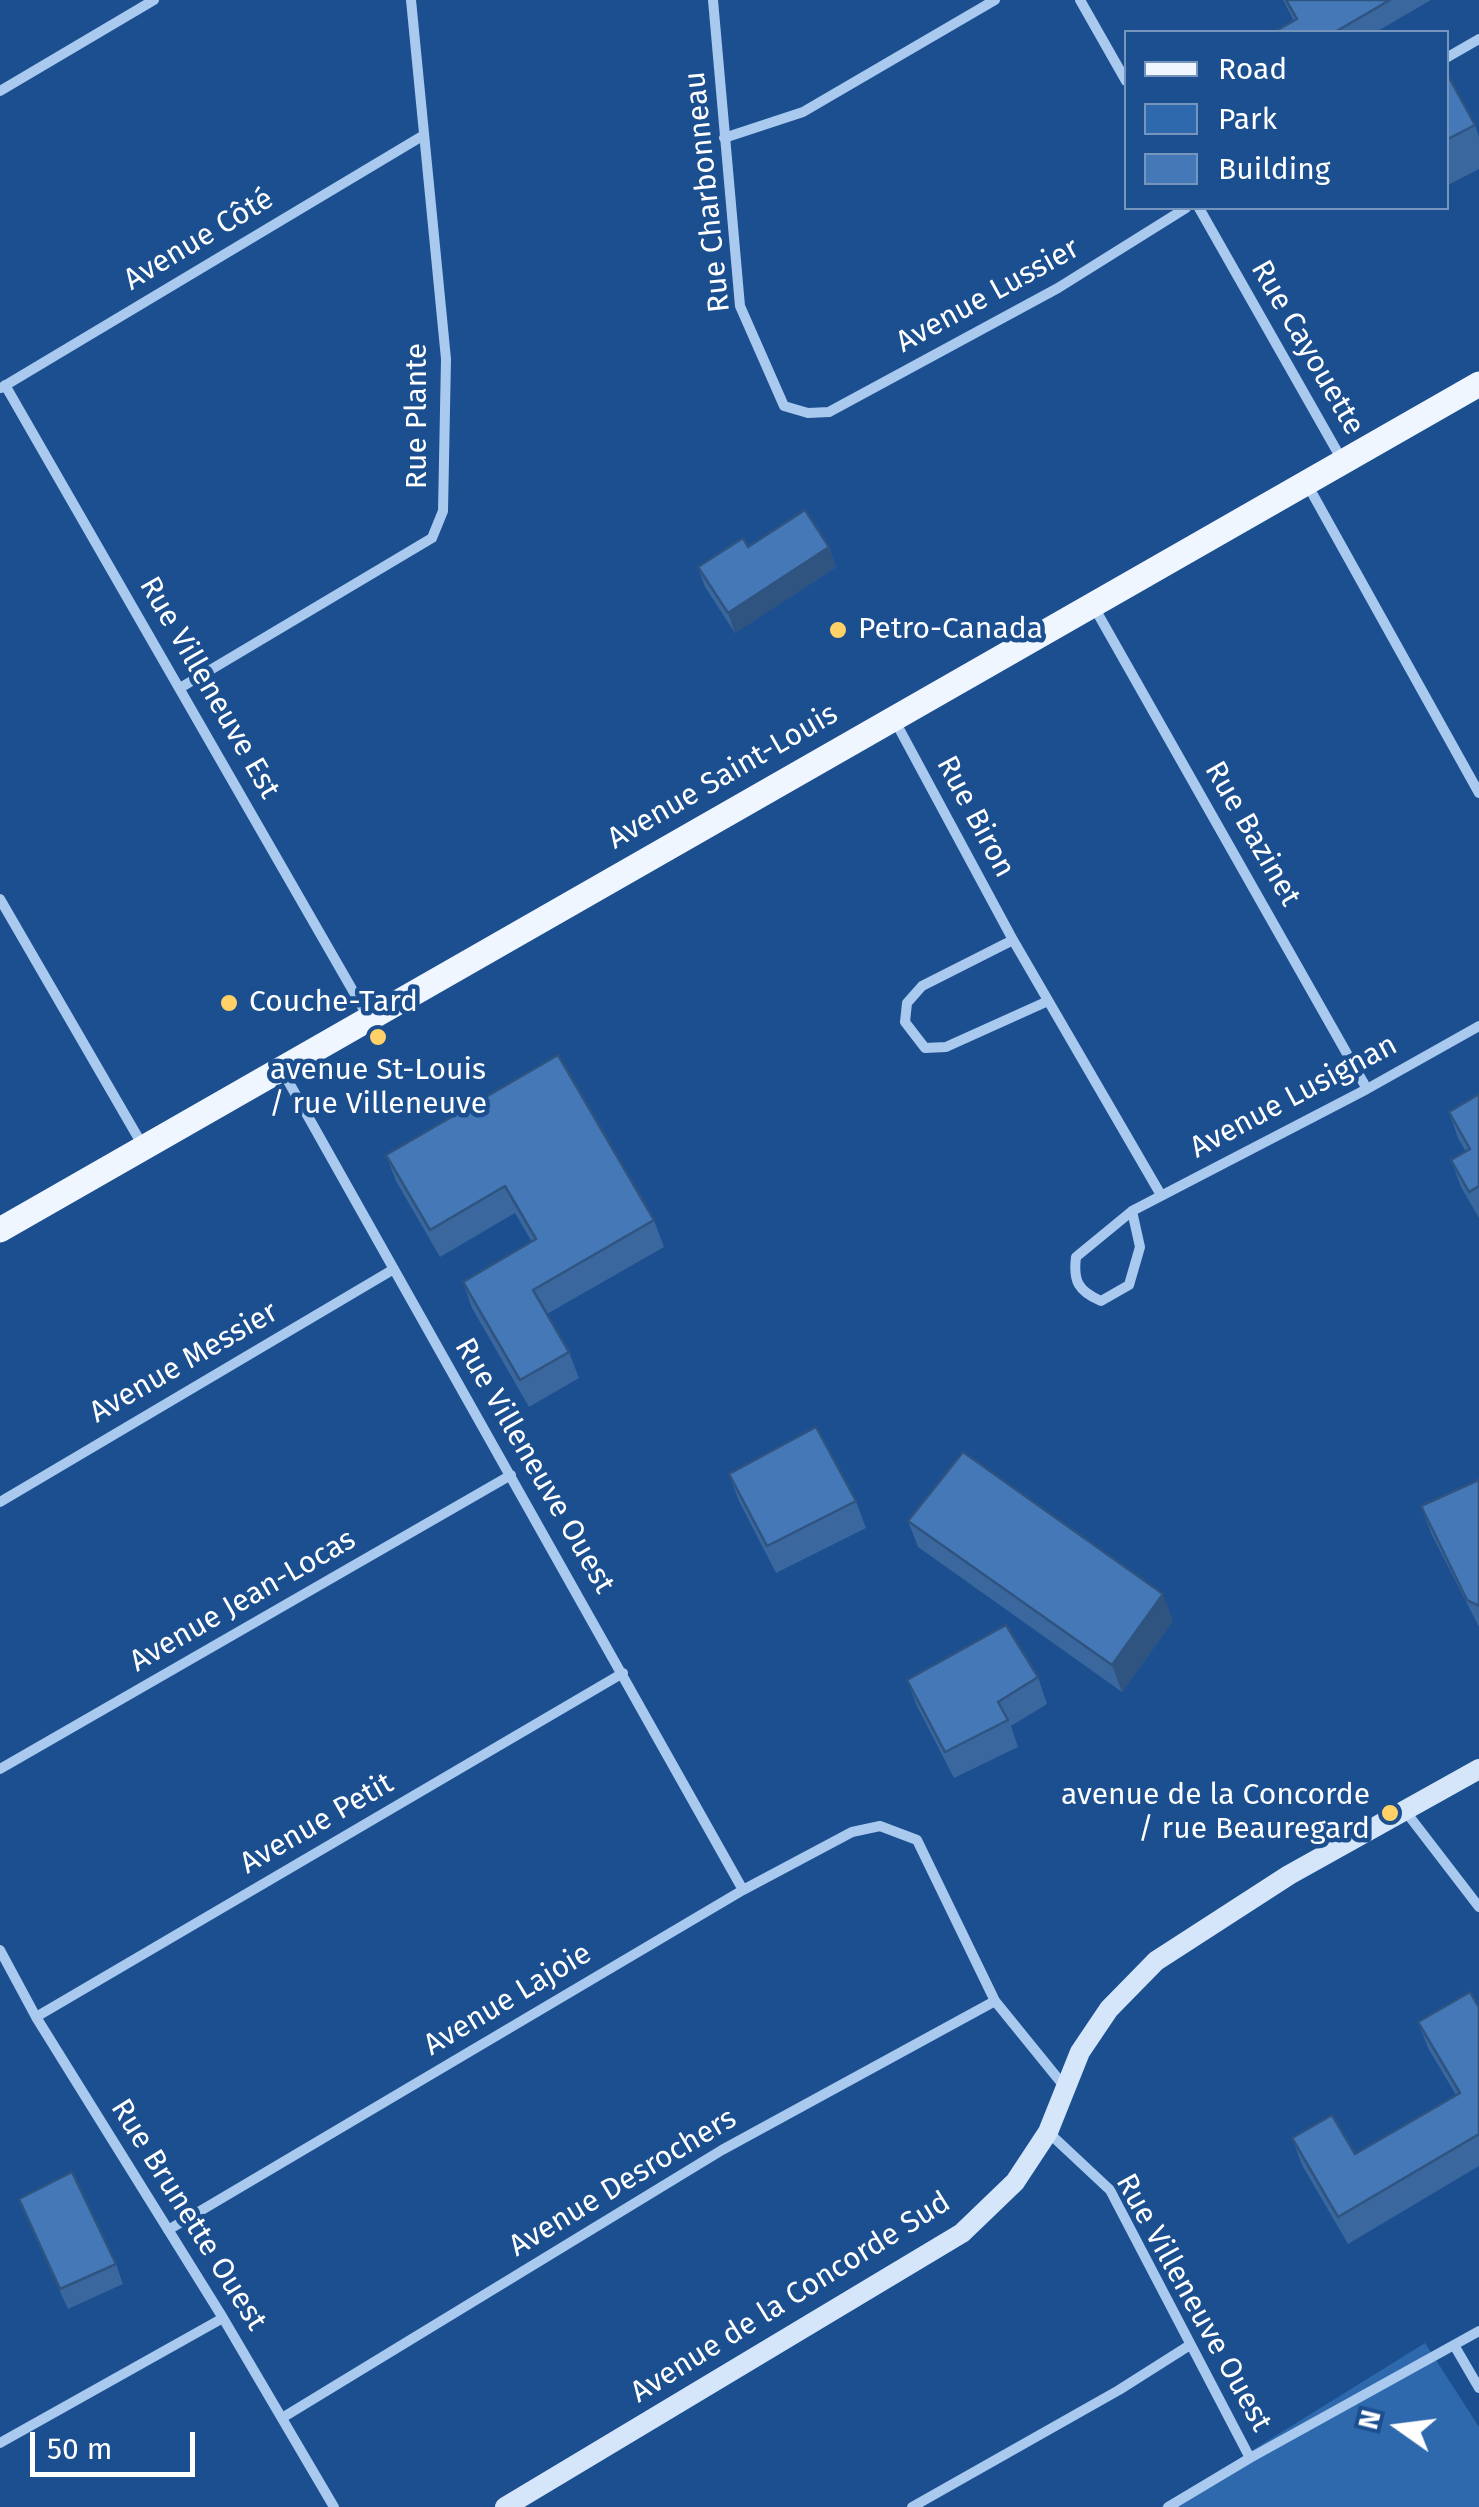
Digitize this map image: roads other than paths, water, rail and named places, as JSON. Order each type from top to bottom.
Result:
[{"type":"main road","name":"Avenue Saint-Louis","points":[[0,1230],[1479,384]]},
{"type":"street","points":[[0,92],[154,0]]},
{"type":"street","name":"Rue Plante","points":[[180,688],[432,538],[443,511],[446,359],[411,0]]},
{"type":"street","name":"Rue Charbonneau","points":[[713,0],[740,306],[784,406],[808,413]]},
{"type":"street","points":[[724,138],[803,112],[995,0]]},
{"type":"street","points":[[1080,0],[1124,77]]},
{"type":"street","points":[[1449,56],[1479,39]]},
{"type":"street","name":"Avenue Côté","points":[[3,386],[424,136]]},
{"type":"street","name":"Avenue Lussier","points":[[808,413],[829,412],[1058,288],[1183,210]]},
{"type":"street","name":"Rue Cayouette","points":[[1200,210],[1343,461]]},
{"type":"street","name":"Rue Villeneuve Est","points":[[3,386],[368,1017]]},
{"type":"street","points":[[1306,482],[1479,793]]},
{"type":"street","name":"Rue Bazinet","points":[[1092,604],[1367,1089]]},
{"type":"street","name":"Rue Biron","points":[[893,718],[1013,940],[1161,1195]]},
{"type":"street","points":[[0,899],[144,1147]]},
{"type":"street","points":[[1013,940],[922,986],[907,1002],[905,1022],[925,1048],[946,1047],[1048,1000]]},
{"type":"street","name":"Avenue Lusignan","points":[[1132,1212],[1140,1247],[1129,1285],[1100,1302],[1082,1293],[1073,1277],[1076,1257],[1132,1212],[1479,1026]]},
{"type":"street","name":"Rue Villeneuve Ouest","points":[[280,1067],[744,1890]]},
{"type":"street","name":"Avenue Messier","points":[[0,1502],[394,1269]]},
{"type":"street","name":"Avenue Jean-Locas","points":[[0,1770],[511,1475]]},
{"type":"street","name":"Avenue Petit","points":[[36,2017],[623,1673]]},
{"type":"street","name":"Avenue de la Concorde Sud","points":[[506,2507],[962,2233],[1015,2182],[1048,2132],[1080,2052],[1109,2009],[1156,1961],[1289,1875],[1479,1769]]},
{"type":"street","points":[[1406,1812],[1479,1907]]},
{"type":"street","name":"Avenue Lajoie","points":[[168,2230],[744,1890],[852,1832],[880,1826],[917,1840],[995,2001]]},
{"type":"street","name":"Rue Brunette Ouest","points":[[0,1950],[36,2017],[223,2318],[334,2507]]},
{"type":"street","points":[[995,2001],[1066,2089]]},
{"type":"street","name":"Avenue Desrochers","points":[[282,2418],[722,2150],[995,2001]]},
{"type":"street","name":"Rue Villeneuve Ouest","points":[[1048,2132],[1110,2190],[1250,2458]]},
{"type":"street","points":[[0,2443],[223,2318]]},
{"type":"street","points":[[1168,2507],[1479,2331]]},
{"type":"street","points":[[912,2507],[1120,2390],[1190,2344]]},
{"type":"street","points":[[1454,2345],[1479,2388]]},
{"type":"place","name":"Petro-Canada","points":[[838,630]]},
{"type":"place","name":"Couche-Tard","points":[[229,1003]]},
{"type":"place","name":"avenue St-Louis / rue Villeneuve","points":[[378,1037]]},
{"type":"place","name":"avenue de la Concorde / rue Beauregard","points":[[1390,1813]]}]
